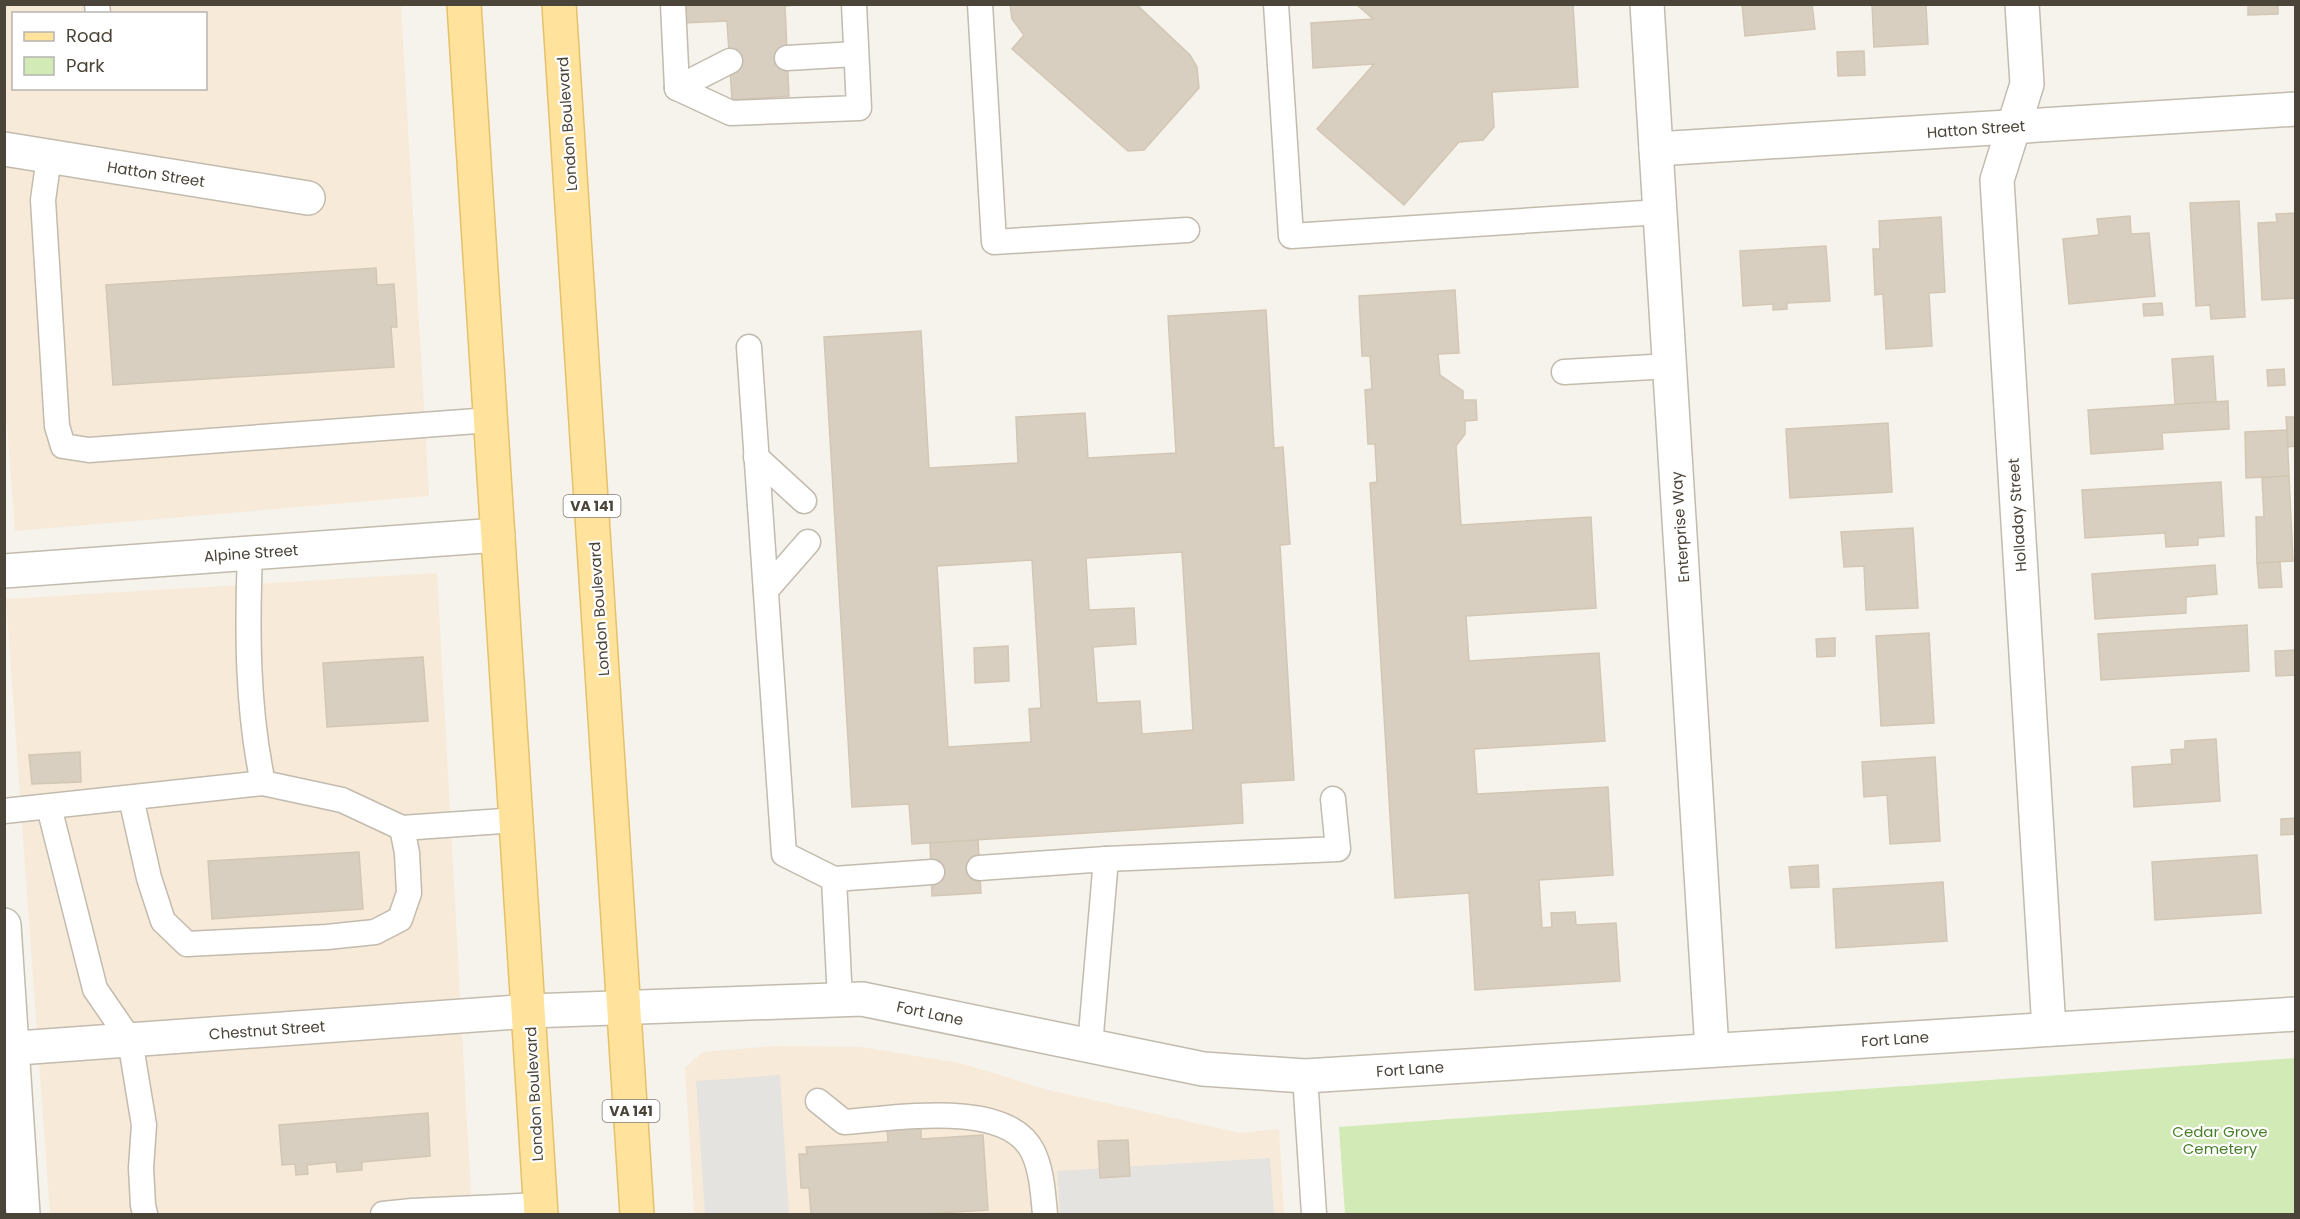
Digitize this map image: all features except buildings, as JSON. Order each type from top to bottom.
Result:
[{"type":"main road","name":"London Boulevard","points":[[464,4],[541,1210]]},
{"type":"main road","name":"London Boulevard","points":[[559,4],[637,1215]]},
{"type":"street","name":"Enterprise Way","points":[[1647,4],[1712,1050]]},
{"type":"street","name":"Holladay Street","points":[[2022,4],[2027,84],[1996,180],[2049,1029]]},
{"type":"street","name":"Hatton Street","points":[[1656,149],[2295,109]]},
{"type":"street","name":"Hatton Street","points":[[4,149],[308,198]]},
{"type":"street","name":"Alpine Street","points":[[4,571],[498,535]]},
{"type":"street","points":[[4,925],[8,1049],[23,1215]]},
{"type":"street","name":"Fort Lane","points":[[530,1011],[862,999],[1203,1069],[1305,1076],[2295,1014]]},
{"type":"street","name":"Chestnut Street","points":[[8,1049],[530,1011]]},
{"type":"lane","points":[[673,4],[677,88]]},
{"type":"lane","points":[[677,88],[731,113],[859,108],[854,4]]},
{"type":"lane","points":[[980,4],[994,242],[1187,230]]},
{"type":"lane","points":[[1276,4],[1291,236],[1660,212]]},
{"type":"lane","points":[[787,58],[856,54]]},
{"type":"lane","points":[[677,88],[730,61]]},
{"type":"lane","points":[[49,157],[43,200],[57,426],[63,446],[89,450],[490,420]]},
{"type":"lane","points":[[749,347],[784,854],[834,879],[932,872]]},
{"type":"lane","points":[[1564,372],[1670,366]]},
{"type":"lane","points":[[756,457],[804,501]]},
{"type":"lane","points":[[766,590],[808,542]]},
{"type":"lane","points":[[250,553],[247,628],[255,749],[263,783]]},
{"type":"lane","points":[[4,811],[263,783],[342,800],[402,828],[517,820]]},
{"type":"lane","points":[[131,798],[147,867],[163,921],[187,944],[375,932],[400,919],[409,893],[407,853],[402,828]]},
{"type":"lane","points":[[979,868],[1106,859],[1338,849],[1333,800]]},
{"type":"lane","points":[[49,807],[95,989],[130,1040],[144,1125],[141,1168],[142,1205],[145,1215]]},
{"type":"lane","points":[[1090,1046],[1106,859]]},
{"type":"lane","points":[[834,879],[840,1000]]},
{"type":"lane","points":[[1305,1076],[1314,1215]]},
{"type":"lane","points":[[818,1101],[844,1122],[947,1115],[973,1116],[998,1123],[1019,1133],[1033,1151],[1040,1171],[1045,1215]]},
{"type":"lane","points":[[383,1215],[412,1211],[541,1210]]},
{"type":"shaded area","points":[[4,5],[401,5],[429,496],[15,531],[4,386]]},
{"type":"shaded area","points":[[437,573],[472,1214],[50,1214],[6,599]]},
{"type":"shaded area","points":[[776,1046],[861,1047],[960,1063],[1048,1090],[1240,1133],[1279,1129],[1284,1214],[694,1214],[685,1068],[703,1052]]},
{"type":"shaded area","points":[[780,1075],[789,1214],[705,1214],[696,1081]]},
{"type":"shaded area","points":[[1270,1158],[1274,1214],[1060,1214],[1057,1171]]},
{"type":"green space","name":"Cedar Grove Cemetery","points":[[2295,1058],[2295,1214],[1345,1214],[1339,1127]]}]
